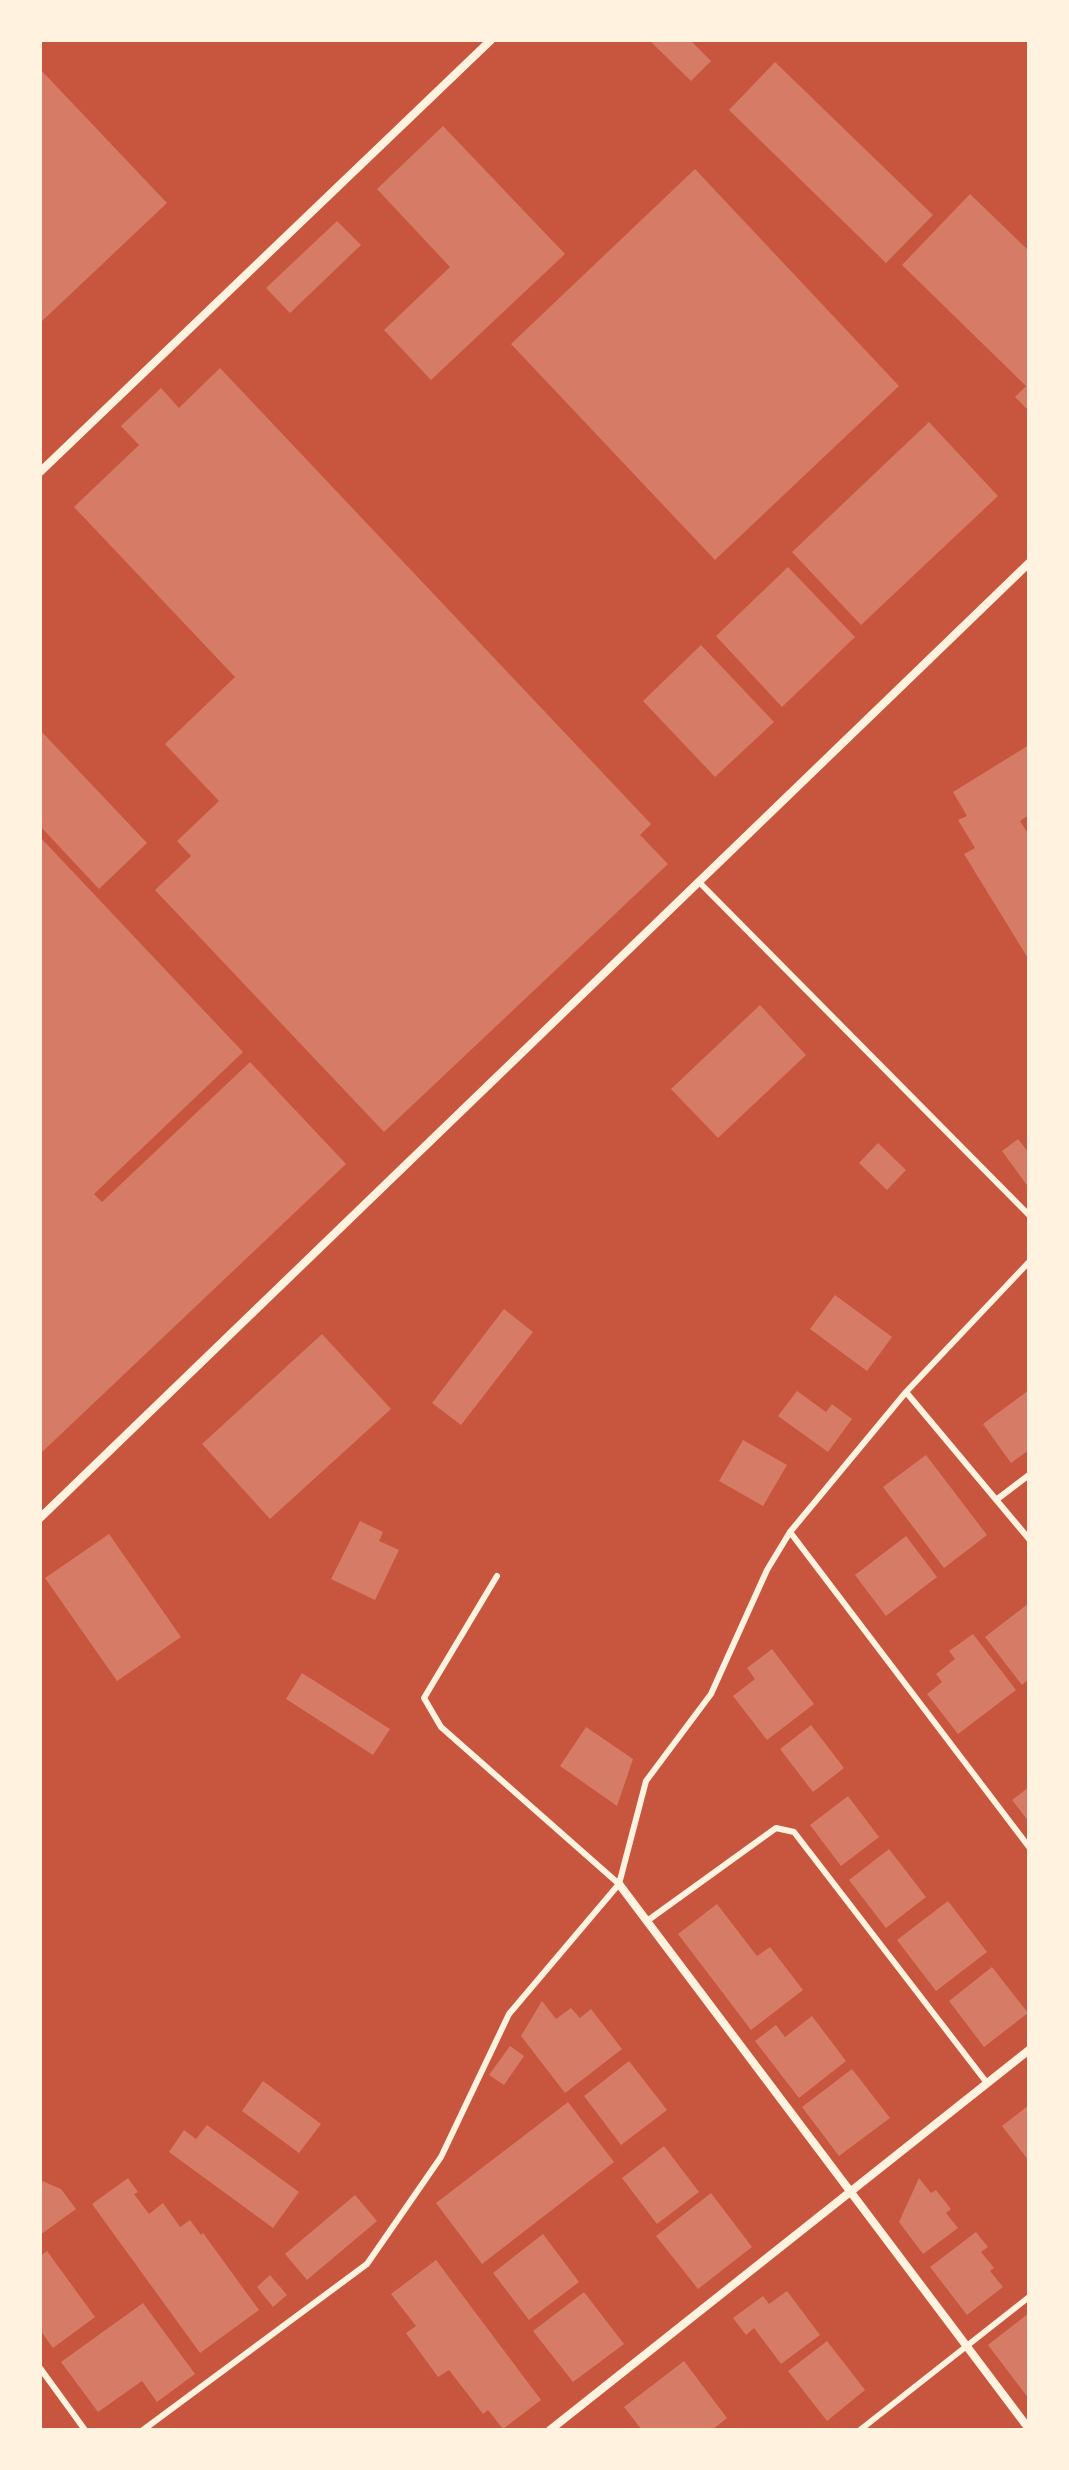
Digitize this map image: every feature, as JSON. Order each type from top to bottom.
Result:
[{"type":"street","points":[[40,472],[491,40]]},
{"type":"street","points":[[40,1518],[1029,563]]},
{"type":"street","points":[[619,1884],[1029,2429]]},
{"type":"street","points":[[550,2430],[1029,2050]]},
{"type":"lane","points":[[700,883],[1029,1215]]},
{"type":"lane","points":[[143,2430],[367,2264],[441,2157],[509,2014],[619,1884],[646,1781],[711,1694],[767,1570],[790,1532],[906,1392],[1029,1262]]},
{"type":"lane","points":[[906,1392],[1029,1539]]},
{"type":"lane","points":[[996,1500],[1029,1475]]},
{"type":"lane","points":[[790,1532],[1029,1847]]},
{"type":"lane","points":[[497,1576],[424,1698],[441,1727],[619,1884]]},
{"type":"lane","points":[[647,1921],[776,1828],[794,1832],[987,2083]]},
{"type":"lane","points":[[860,2430],[1029,2297]]},
{"type":"lane","points":[[40,2368],[85,2430]]},
{"type":"building","points":[[649,40],[690,40],[711,61],[691,81]]},
{"type":"building","points":[[775,62],[933,215],[886,263],[729,110]]},
{"type":"building","points":[[40,69],[167,203],[40,323]]},
{"type":"building","points":[[443,126],[565,254],[431,380],[384,330],[450,267],[377,189]]},
{"type":"building","points":[[695,169],[899,386],[715,560],[511,344]]},
{"type":"building","points":[[970,194],[1029,251],[1029,411],[1015,397],[1026,386],[902,265]]},
{"type":"building","points":[[337,221],[361,245],[290,313],[266,288]]},
{"type":"building","points":[[220,368],[651,824],[640,835],[668,864],[384,1132],[155,890],[191,856],[177,841],[219,801],[165,744],[235,677],[74,507],[139,445],[121,426],[161,388],[179,408]]},
{"type":"building","points":[[929,422],[998,496],[861,625],[792,552]]},
{"type":"building","points":[[788,567],[855,637],[782,707],[716,636]]},
{"type":"building","points":[[701,645],[774,722],[715,777],[643,701]]},
{"type":"building","points":[[40,730],[147,843],[99,889],[40,826]]},
{"type":"building","points":[[1029,745],[1029,815],[1020,821],[1029,835],[1029,960],[964,854],[975,848],[958,820],[967,816],[953,792]]},
{"type":"building","points":[[40,837],[243,1052],[94,1194],[102,1202],[250,1062],[346,1164],[40,1454]]},
{"type":"building","points":[[760,1005],[806,1055],[718,1138],[671,1089]]},
{"type":"building","points":[[1018,1139],[1029,1153],[1029,1188],[1002,1151]]},
{"type":"building","points":[[878,1143],[906,1170],[887,1190],[859,1163]]},
{"type":"building","points":[[835,1295],[892,1337],[867,1371],[810,1329]]},
{"type":"building","points":[[504,1309],[533,1332],[461,1425],[432,1403]]},
{"type":"building","points":[[322,1334],[391,1409],[270,1519],[202,1444]]},
{"type":"building","points":[[1029,1390],[1029,1450],[1011,1463],[983,1424]]},
{"type":"building","points":[[797,1391],[826,1412],[832,1404],[852,1419],[828,1452],[778,1416]]},
{"type":"building","points":[[743,1440],[787,1465],[763,1506],[719,1481]]},
{"type":"building","points":[[926,1455],[987,1535],[944,1568],[883,1487]]},
{"type":"building","points":[[360,1521],[383,1532],[379,1541],[399,1550],[375,1600],[331,1579]]},
{"type":"building","points":[[109,1534],[181,1637],[117,1681],[45,1578]]},
{"type":"building","points":[[906,1536],[937,1577],[886,1616],[855,1575]]},
{"type":"building","points":[[1029,1603],[1029,1679],[1022,1685],[985,1637]]},
{"type":"building","points":[[973,1634],[1016,1690],[958,1734],[927,1694],[942,1682],[936,1674],[955,1659],[949,1651]]},
{"type":"building","points":[[772,1649],[814,1704],[767,1740],[733,1696],[755,1679],[747,1668]]},
{"type":"building","points":[[302,1673],[390,1729],[373,1755],[286,1699]]},
{"type":"building","points":[[811,1725],[844,1768],[813,1792],[780,1749]]},
{"type":"building","points":[[586,1727],[633,1759],[617,1806],[560,1766]]},
{"type":"building","points":[[1029,1787],[1029,1822],[1012,1800]]},
{"type":"building","points":[[848,1796],[879,1837],[841,1866],[810,1825]]},
{"type":"building","points":[[889,1849],[926,1897],[886,1928],[849,1880]]},
{"type":"building","points":[[948,1901],[987,1952],[936,1991],[897,1940]]},
{"type":"building","points":[[717,1904],[757,1956],[770,1947],[803,1990],[751,2030],[678,1934]]},
{"type":"building","points":[[992,1967],[1028,2013],[984,2047],[949,2001]]},
{"type":"building","points":[[542,2001],[556,2019],[571,2008],[580,2018],[591,2009],[622,2049],[565,2093],[521,2036]]},
{"type":"building","points":[[812,2016],[846,2061],[799,2098],[755,2041],[776,2025],[785,2037]]},
{"type":"building","points":[[510,2046],[524,2056],[504,2085],[489,2075]]},
{"type":"building","points":[[629,2061],[667,2110],[621,2145],[584,2096]]},
{"type":"building","points":[[852,2069],[890,2118],[839,2156],[802,2107]]},
{"type":"building","points":[[263,2081],[321,2124],[299,2153],[242,2111]]},
{"type":"building","points":[[568,2102],[614,2162],[482,2264],[436,2203]]},
{"type":"building","points":[[1029,2105],[1029,2161],[1002,2126]]},
{"type":"building","points":[[207,2125],[299,2192],[273,2228],[169,2152],[184,2130],[196,2139]]},
{"type":"building","points":[[664,2146],[699,2192],[657,2224],[622,2178]]},
{"type":"building","points":[[128,2178],[138,2192],[134,2194],[149,2214],[163,2203],[180,2227],[190,2220],[201,2235],[203,2233],[259,2310],[200,2353],[92,2204]]},
{"type":"building","points":[[919,2178],[931,2193],[936,2190],[951,2209],[946,2213],[958,2228],[923,2254],[899,2222]]},
{"type":"building","points":[[40,2180],[61,2189],[76,2209],[40,2235]]},
{"type":"building","points":[[711,2193],[752,2247],[698,2289],[656,2236]]},
{"type":"building","points":[[355,2195],[377,2221],[307,2280],[285,2254]]},
{"type":"building","points":[[976,2232],[988,2247],[981,2252],[994,2268],[990,2271],[1003,2287],[967,2315],[930,2267]]},
{"type":"building","points":[[543,2234],[579,2282],[529,2320],[493,2273]]},
{"type":"building","points":[[47,2251],[95,2317],[53,2348],[40,2330],[40,2256]]},
{"type":"building","points":[[436,2260],[541,2400],[503,2429],[488,2410],[483,2414],[449,2370],[438,2377],[406,2333],[416,2326],[391,2294]]},
{"type":"building","points":[[270,2275],[287,2295],[273,2307],[257,2287]]},
{"type":"building","points":[[787,2291],[820,2335],[781,2364],[754,2328],[746,2335],[733,2318],[763,2296],[769,2304]]},
{"type":"building","points":[[584,2292],[624,2344],[573,2382],[533,2331]]},
{"type":"building","points":[[143,2303],[195,2374],[157,2402],[142,2381],[98,2412],[61,2362]]},
{"type":"building","points":[[1029,2313],[1029,2399],[988,2345]]},
{"type":"building","points":[[827,2341],[865,2390],[827,2421],[788,2371]]},
{"type":"building","points":[[684,2361],[727,2418],[712,2430],[642,2430],[624,2407]]}]
